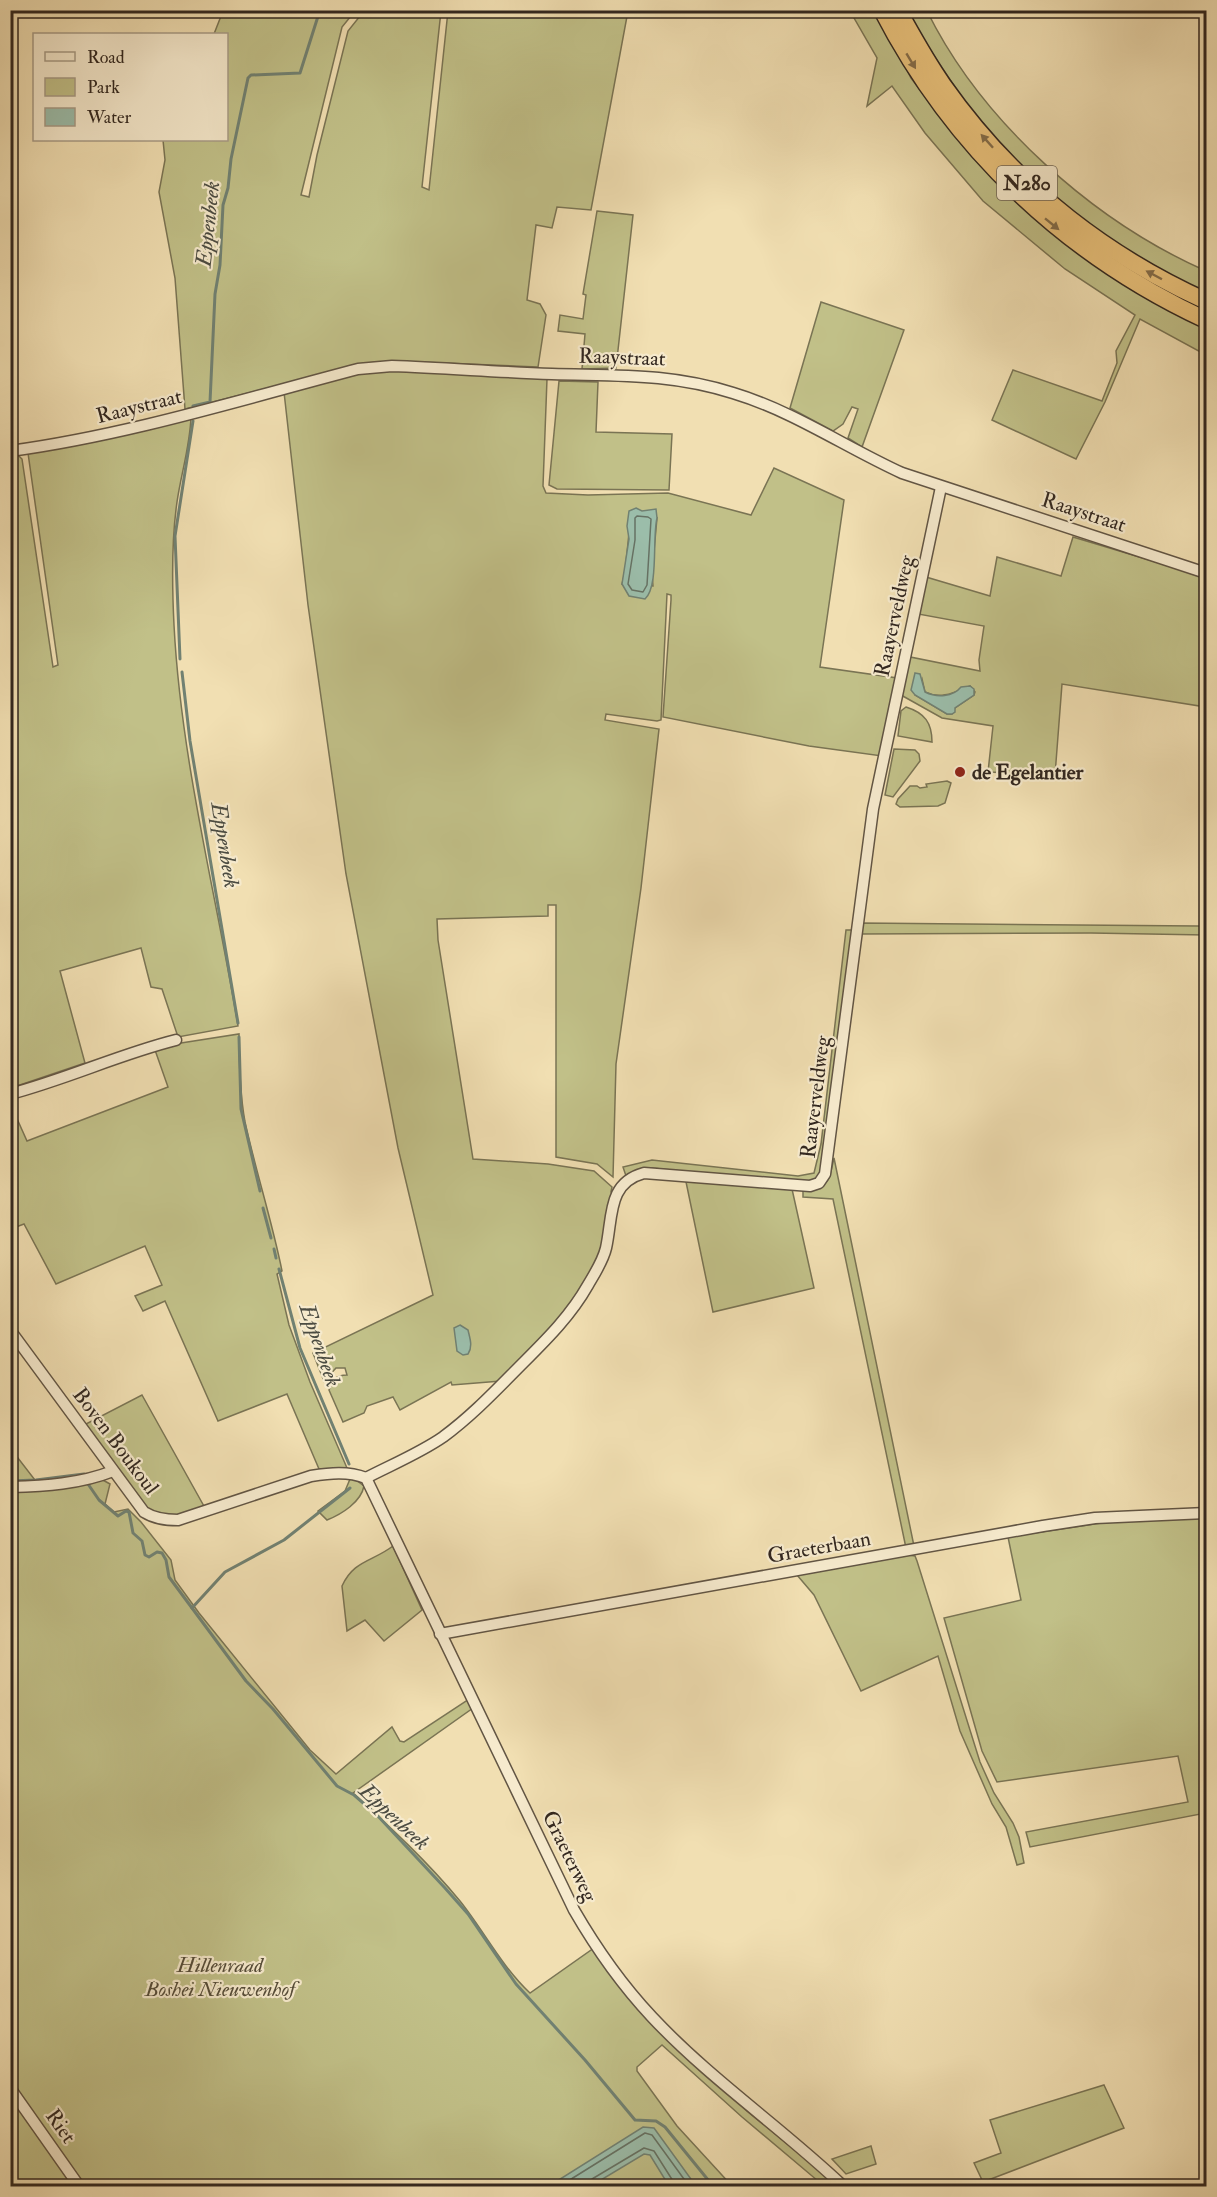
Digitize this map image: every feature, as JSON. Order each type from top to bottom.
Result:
[{"type":"highway","name":"N280","points":[[882,10],[920,77],[942,109],[970,144],[1015,191],[1056,227],[1104,262],[1158,296],[1206,320]]},
{"type":"highway","name":"N280","points":[[898,10],[925,57],[955,101],[982,136],[1025,181],[1109,249],[1150,274],[1206,301]]},
{"type":"street","name":"Raaystraat","points":[[10,451],[60,444],[130,429],[358,369],[392,366],[678,379],[771,406],[902,474],[1206,573]]},
{"type":"street","name":"Raayerveldweg","points":[[361,1476],[441,1438],[487,1400],[562,1323],[581,1297],[601,1262],[617,1194],[624,1182],[633,1176],[644,1173],[810,1186],[819,1183],[825,1174],[873,809],[941,487]]},
{"type":"street","points":[[10,1094],[92,1068],[141,1049],[176,1041]]},
{"type":"street","name":"Boven Boukoul","points":[[10,1330],[144,1512],[151,1516],[178,1520],[202,1514],[311,1476],[331,1473],[361,1476]]},
{"type":"street","points":[[10,1487],[62,1484],[94,1478],[113,1471]]},
{"type":"street","name":"Graeterweg","points":[[361,1476],[441,1634],[574,1910],[596,1947],[651,2016],[701,2065],[808,2153],[843,2187]]},
{"type":"street","name":"Graeterbaan","points":[[441,1634],[1043,1526],[1095,1518],[1206,1513]]},
{"type":"street","name":"Riet","points":[[10,2088],[79,2187]]},
{"type":"green space","points":[[223,11],[355,11],[342,27],[301,195],[309,197],[317,155],[348,31],[364,11],[441,11],[422,187],[429,190],[448,11],[628,11],[591,210],[557,207],[552,228],[536,225],[527,300],[540,304],[546,315],[538,367],[394,361],[366,363],[185,409],[175,278],[159,192],[165,160],[163,141],[228,141],[228,33],[214,33]]},
{"type":"green space","points":[[850,11],[877,11],[911,78],[963,146],[1012,198],[1091,262],[1206,328],[1206,355],[1140,319],[1105,402],[1076,459],[992,420],[1013,370],[1102,401],[1117,363],[1116,351],[1135,315],[1065,269],[983,201],[925,133],[892,86],[867,106],[877,58]]},
{"type":"green space","points":[[904,11],[927,11],[950,52],[978,91],[1010,129],[1045,164],[1122,225],[1206,271],[1206,293],[1120,249],[1063,206],[1012,158],[963,99]]},
{"type":"green space","points":[[597,211],[633,215],[616,368],[582,369],[585,334],[558,331],[560,315],[583,319],[586,295],[583,294]]},
{"type":"green space","points":[[821,302],[904,330],[862,447],[848,438],[858,409],[852,407],[843,424],[833,431],[790,408]]},
{"type":"green space","points":[[371,371],[431,371],[547,379],[543,486],[546,493],[588,495],[668,493],[751,515],[774,468],[844,500],[820,667],[897,678],[882,756],[809,746],[663,717],[671,600],[671,595],[667,594],[661,720],[606,714],[605,720],[659,729],[641,888],[616,1064],[613,1177],[597,1164],[556,1157],[556,905],[548,905],[548,916],[437,919],[438,940],[473,1159],[548,1164],[594,1171],[612,1187],[611,1192],[614,1194],[603,1250],[564,1317],[501,1381],[452,1385],[451,1382],[400,1410],[393,1397],[367,1406],[364,1413],[343,1422],[329,1390],[335,1379],[347,1375],[345,1368],[336,1368],[324,1381],[313,1353],[433,1295],[398,1148],[346,874],[308,605],[284,392]],"holes":[[[657,518],[653,586],[622,584],[629,533]]]},
{"type":"green space","points":[[559,381],[598,382],[596,432],[672,434],[669,490],[557,489],[549,485]]},
{"type":"green space","points":[[191,417],[177,502],[173,548],[173,610],[178,676],[200,827],[238,1026],[178,1037],[162,989],[151,987],[141,948],[60,971],[85,1063],[11,1088],[11,455],[17,454],[22,459],[53,667],[58,665],[28,453]]},
{"type":"green space","points":[[1073,537],[1206,577],[1206,707],[1062,684],[1055,775],[988,772],[993,726],[942,718],[901,695],[910,657],[980,671],[979,660],[984,626],[918,614],[926,577],[990,596],[997,557],[1061,576]],"holes":[[[922,679],[925,692],[942,695],[970,686],[975,692],[955,708],[952,714],[947,714],[915,695]]]},
{"type":"green space","points":[[906,707],[918,712],[929,724],[932,742],[898,736],[901,711]]},
{"type":"green space","points":[[894,749],[915,750],[919,754],[920,761],[893,797],[885,795]]},
{"type":"green space","points":[[947,781],[951,783],[945,803],[938,806],[900,807],[896,804],[910,786],[920,788],[927,787],[926,784]]},
{"type":"green space","points":[[861,923],[1198,926],[1206,927],[1206,935],[860,934]]},
{"type":"green space","points":[[846,930],[853,930],[823,1173],[815,1182],[797,1183],[652,1168],[636,1170],[626,1176],[623,1167],[652,1160],[798,1176],[814,1173],[821,1144]]},
{"type":"green space","points":[[239,1034],[240,1078],[245,1122],[278,1252],[282,1271],[277,1274],[289,1325],[310,1382],[347,1468],[319,1469],[287,1394],[218,1421],[165,1301],[143,1311],[135,1296],[162,1285],[145,1246],[56,1284],[24,1224],[11,1229],[10,1103],[27,1141],[168,1087],[155,1050],[181,1043]]},
{"type":"green space","points":[[834,1158],[914,1546],[906,1548],[833,1199],[803,1197],[803,1190],[826,1182]]},
{"type":"green space","points":[[685,1177],[792,1189],[814,1288],[713,1312]]},
{"type":"green space","points":[[142,1395],[205,1508],[167,1517],[148,1510],[84,1425]]},
{"type":"green space","points":[[11,1449],[35,1480],[11,1482]]},
{"type":"green space","name":"Hillenraad Boshei Nieuwenhof","points":[[101,1479],[110,1484],[105,1504],[114,1512],[128,1509],[141,1522],[171,1560],[175,1580],[199,1613],[310,1750],[336,1774],[392,1727],[400,1741],[404,1742],[469,1699],[473,1708],[353,1793],[435,1872],[469,1912],[511,1972],[530,1993],[594,1948],[747,2111],[839,2186],[826,2186],[818,2181],[662,2045],[637,2067],[637,2071],[677,2126],[732,2186],[11,2186],[10,1547],[13,1546],[10,1543],[11,1492]]},
{"type":"green space","points":[[350,1479],[364,1486],[362,1492],[350,1507],[327,1520],[318,1511],[345,1491]]},
{"type":"green space","points":[[1206,1516],[1206,1813],[1030,1847],[1026,1832],[1188,1802],[1178,1756],[997,1782],[982,1751],[944,1618],[1021,1600],[1008,1537],[1101,1523]]},
{"type":"green space","points":[[393,1546],[422,1610],[384,1641],[365,1620],[347,1631],[342,1586],[358,1566]]},
{"type":"green space","points":[[908,1555],[915,1556],[917,1561],[980,1762],[994,1793],[1013,1823],[1019,1837],[1024,1863],[1017,1865],[1006,1827],[992,1804],[960,1731],[938,1656],[861,1691],[814,1595],[797,1575]]},
{"type":"green space","points":[[1104,2085],[1124,2128],[983,2182],[974,2163],[1001,2153],[990,2120]]},
{"type":"green space","points":[[871,2146],[876,2164],[846,2174],[832,2159]]},
{"type":"water","points":[[636,508],[642,511],[656,509],[657,518],[654,573],[649,593],[645,599],[629,596],[622,584],[629,539],[627,526],[629,511]]},
{"type":"water","points":[[915,673],[920,674],[925,692],[930,694],[944,696],[954,693],[961,687],[970,686],[974,689],[974,695],[955,708],[955,712],[947,714],[915,695],[911,690]]},
{"type":"water","points":[[460,1325],[468,1330],[471,1342],[468,1354],[463,1355],[457,1351],[454,1328]]},
{"type":"water","points":[[643,2127],[654,2128],[696,2186],[669,2186],[650,2155],[644,2154],[591,2186],[549,2186]]},
{"type":"waterway","name":"Eppenbeek","points":[[193,406],[210,402],[215,294],[220,265],[223,205],[248,78],[251,75],[300,73],[320,10]]},
{"type":"waterway","name":"Eppenbeek","points":[[180,659],[175,536],[193,421]]},
{"type":"waterway","name":"Eppenbeek","points":[[182,672],[190,741],[238,1023]]},
{"type":"waterway","name":"Eppenbeek","points":[[239,1037],[241,1109],[260,1191]]},
{"type":"waterway","name":"Eppenbeek","points":[[263,1208],[271,1238]]},
{"type":"waterway","name":"Eppenbeek","points":[[274,1249],[276,1258]]},
{"type":"waterway","name":"Eppenbeek","points":[[279,1269],[300,1348],[349,1464]]},
{"type":"waterway","points":[[10,1481],[84,1474]]},
{"type":"waterway","points":[[88,1484],[99,1500],[118,1516],[126,1511],[129,1512],[133,1533],[142,1541],[145,1555],[149,1557],[157,1552],[162,1553],[166,1560],[169,1577],[192,1608]]},
{"type":"waterway","name":"Eppenbeek","points":[[350,1488],[284,1540],[225,1572],[192,1608],[246,1681],[273,1709],[337,1786],[354,1795],[376,1814],[468,1914],[516,1984],[585,2060],[635,2120],[656,2121],[665,2127],[713,2186]]},
{"type":"place","name":"de Egelantier","points":[[960,772]]}]
